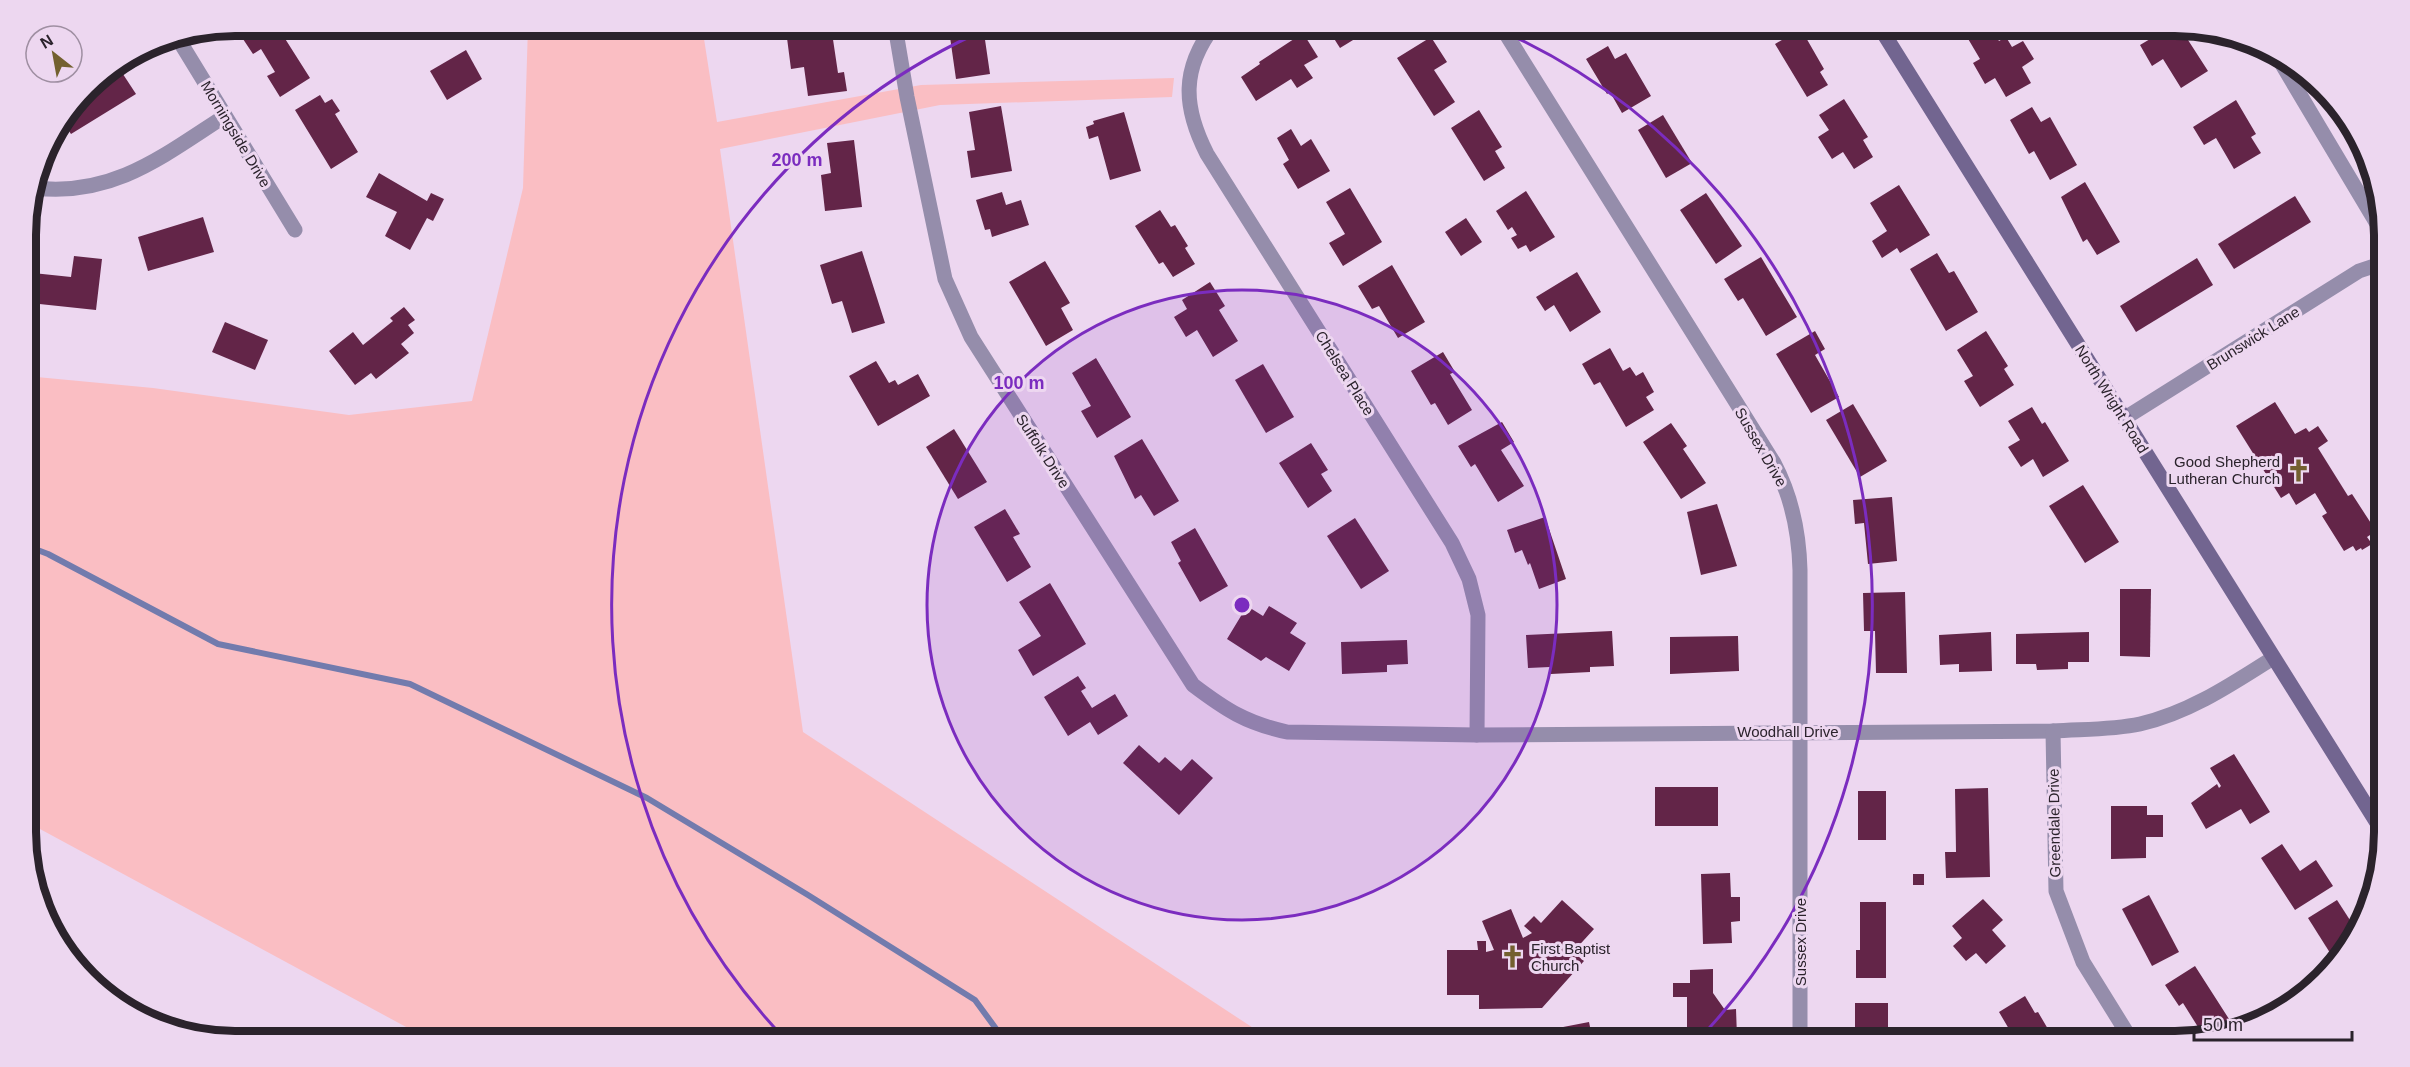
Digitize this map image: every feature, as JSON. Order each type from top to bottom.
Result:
[{"type":"main road","name":"North Wright Road","points":[[1885,36],[2374,818]]},
{"type":"street","name":"Suffolk Drive","points":[[898,36],[907,97],[943,269],[971,337],[1193,685],[1228,712],[1266,728],[1287,732]]},
{"type":"street","name":"Chelsea Place","points":[[1208,36],[1192,62],[1188,87],[1195,131],[1213,164],[1452,543],[1469,579],[1478,615],[1477,735]]},
{"type":"street","name":"Sussex Drive","points":[[1507,36],[1782,479],[1796,521],[1799,544],[1800,1031]]},
{"type":"street","name":"Morningside Drive","points":[[181,44],[295,230]]},
{"type":"street","points":[[2286,70],[2373,216]]},
{"type":"street","points":[[42,188],[82,189],[122,178],[225,116]]},
{"type":"street","name":"Brunswick Lane","points":[[2125,418],[2359,271],[2374,266]]},
{"type":"street","name":"Woodhall Drive","points":[[1287,732],[1477,735],[2053,731],[2140,724],[2174,713],[2202,700],[2273,658]]},
{"type":"street","name":"Greendale Drive","points":[[2053,731],[2056,891],[2083,962],[2126,1031]]},
{"type":"shaded area","points":[[528,36],[704,36],[717,122],[921,85],[1174,78],[1172,97],[940,105],[720,149],[803,732],[1258,1031],[414,1031],[36,827],[36,377],[153,388],[349,415],[472,401],[523,188]]},
{"type":"building","points":[[241,36],[283,36],[310,78],[280,97],[267,76],[275,72],[261,49],[253,54]]},
{"type":"building","points":[[832,36],[838,73],[844,72],[847,91],[808,96],[804,67],[791,69],[787,38]]},
{"type":"building","points":[[950,36],[984,36],[990,74],[956,79]]},
{"type":"building","points":[[1298,36],[1305,36],[1318,57],[1304,65],[1313,78],[1297,88],[1291,79],[1256,101],[1241,77],[1260,64],[1259,62]]},
{"type":"building","points":[[1332,36],[1360,36],[1340,48]]},
{"type":"building","points":[[1789,36],[1805,36],[1824,69],[1820,72],[1828,85],[1807,97],[1775,44]]},
{"type":"building","points":[[1996,36],[1999,41],[2006,37],[2012,47],[2023,41],[2034,59],[2022,67],[2031,83],[2006,97],[1995,78],[1985,84],[1973,63],[1980,59],[1967,37]]},
{"type":"building","points":[[2155,36],[2194,37],[2188,40],[2208,71],[2181,88],[2163,59],[2152,66],[2140,45]]},
{"type":"building","points":[[1431,37],[1447,62],[1434,70],[1455,102],[1434,116],[1397,58]]},
{"type":"building","points":[[1608,46],[1615,59],[1626,53],[1651,96],[1622,113],[1610,92],[1607,94],[1586,59]]},
{"type":"building","points":[[466,50],[482,79],[447,100],[430,71]]},
{"type":"building","points":[[121,72],[136,94],[71,134],[67,129],[77,114],[94,94]]},
{"type":"building","points":[[320,95],[325,103],[332,99],[340,111],[335,114],[358,152],[331,169],[295,110]]},
{"type":"building","points":[[1844,99],[1868,137],[1863,140],[1873,157],[1854,169],[1843,152],[1832,159],[1818,137],[1829,130],[1819,115]]},
{"type":"building","points":[[2236,100],[2256,134],[2251,137],[2261,153],[2234,169],[2216,138],[2204,145],[2193,127]]},
{"type":"building","points":[[1001,106],[1012,171],[971,178],[967,151],[975,150],[969,112]]},
{"type":"building","points":[[2032,107],[2041,122],[2050,117],[2077,165],[2050,180],[2034,151],[2029,154],[2010,120]]},
{"type":"building","points":[[1479,110],[1502,147],[1495,151],[1505,168],[1484,181],[1451,128]]},
{"type":"building","points":[[1124,112],[1141,171],[1110,180],[1098,136],[1089,139],[1086,127],[1094,124],[1093,121]]},
{"type":"building","points":[[1663,115],[1692,163],[1666,178],[1638,130]]},
{"type":"building","points":[[1291,129],[1301,146],[1311,139],[1330,171],[1298,189],[1283,164],[1289,160],[1277,138]]},
{"type":"building","points":[[854,140],[862,207],[825,211],[821,175],[831,173],[827,143]]},
{"type":"building","points":[[379,173],[427,201],[431,193],[444,199],[433,221],[427,218],[410,250],[385,236],[397,212],[366,197]]},
{"type":"building","points":[[2085,182],[2120,242],[2097,255],[2087,239],[2083,242],[2061,197]]},
{"type":"building","points":[[1899,185],[1930,235],[1900,253],[1897,248],[1882,258],[1872,241],[1887,231],[1870,203]]},
{"type":"building","points":[[1350,188],[1382,242],[1343,266],[1329,243],[1345,234],[1326,202]]},
{"type":"building","points":[[1526,191],[1555,237],[1530,252],[1526,245],[1518,249],[1511,238],[1517,235],[1512,227],[1508,230],[1496,211]]},
{"type":"building","points":[[1002,192],[1006,205],[1021,200],[1029,225],[992,237],[990,229],[985,230],[976,200]]},
{"type":"building","points":[[1706,193],[1742,246],[1716,264],[1680,210]]},
{"type":"building","points":[[2295,196],[2311,222],[2234,269],[2218,244]]},
{"type":"building","points":[[1160,210],[1171,227],[1175,225],[1188,246],[1185,248],[1195,264],[1173,277],[1163,262],[1159,264],[1135,226]]},
{"type":"building","points":[[203,217],[214,252],[148,271],[138,237]]},
{"type":"building","points":[[1466,218],[1482,242],[1461,256],[1445,232]]},
{"type":"building","points":[[862,251],[885,323],[852,333],[842,301],[832,304],[820,265]]},
{"type":"building","points":[[1937,253],[1949,273],[1954,271],[1978,312],[1946,331],[1910,269]]},
{"type":"building","points":[[74,256],[102,259],[96,310],[36,304],[36,273],[71,277]]},
{"type":"building","points":[[1761,257],[1797,317],[1766,336],[1743,298],[1738,301],[1724,279]]},
{"type":"building","points":[[2197,258],[2213,285],[2136,332],[2120,306]]},
{"type":"building","points":[[1045,261],[1070,303],[1061,308],[1073,330],[1046,346],[1009,282]]},
{"type":"building","points":[[1392,265],[1425,322],[1398,338],[1379,306],[1372,309],[1358,286]]},
{"type":"building","points":[[1577,272],[1601,312],[1570,332],[1554,305],[1545,311],[1536,297]]},
{"type":"building","points":[[1210,282],[1225,306],[1219,310],[1238,341],[1213,357],[1197,330],[1186,337],[1174,317],[1187,309],[1182,300]]},
{"type":"building","points":[[404,307],[415,320],[408,325],[414,333],[401,344],[409,353],[376,379],[371,373],[355,385],[329,351],[353,332],[363,345],[393,321],[390,318]]},
{"type":"building","points":[[225,322],[268,340],[255,370],[212,352]]},
{"type":"building","points":[[1815,331],[1825,349],[1815,355],[1839,397],[1811,413],[1776,354]]},
{"type":"building","points":[[1986,331],[2008,366],[2004,369],[2014,385],[1980,407],[1964,381],[1973,376],[1957,350]]},
{"type":"building","points":[[1610,348],[1623,371],[1630,367],[1636,376],[1643,372],[1654,392],[1646,397],[1654,410],[1626,427],[1600,382],[1594,385],[1582,364]]},
{"type":"building","points":[[1443,352],[1455,372],[1450,374],[1472,410],[1448,425],[1435,403],[1431,405],[1411,371]]},
{"type":"building","points":[[1096,358],[1131,417],[1097,438],[1081,411],[1091,406],[1072,373]]},
{"type":"building","points":[[876,361],[889,383],[895,380],[898,385],[918,374],[930,396],[878,426],[849,376]]},
{"type":"building","points":[[1263,364],[1294,417],[1266,433],[1235,380]]},
{"type":"building","name":"Good Shepherd Lutheran Church","points":[[2275,402],[2295,434],[2306,428],[2309,432],[2318,426],[2328,441],[2318,448],[2348,496],[2352,494],[2374,528],[2374,532],[2367,537],[2372,544],[2362,550],[2361,548],[2356,551],[2353,546],[2344,551],[2322,516],[2327,513],[2315,493],[2296,505],[2289,493],[2281,498],[2236,426]]},
{"type":"building","points":[[1853,404],[1887,461],[1860,477],[1826,420]]},
{"type":"building","points":[[2032,407],[2042,424],[2045,422],[2069,461],[2043,477],[2033,459],[2021,467],[2008,447],[2020,440],[2008,421]]},
{"type":"building","points":[[1502,422],[1514,442],[1501,450],[1524,486],[1498,502],[1475,464],[1471,467],[1458,446]]},
{"type":"building","points":[[1671,423],[1687,446],[1683,449],[1706,483],[1681,499],[1643,442]]},
{"type":"building","points":[[954,429],[987,482],[958,499],[926,447]]},
{"type":"building","points":[[1142,439],[1179,501],[1154,516],[1141,495],[1135,499],[1114,456]]},
{"type":"building","points":[[1311,443],[1328,470],[1321,474],[1332,491],[1308,508],[1279,463]]},
{"type":"building","points":[[2083,485],[2119,542],[2085,563],[2049,506]]},
{"type":"building","points":[[1892,497],[1897,561],[1868,564],[1864,523],[1855,524],[1853,500]]},
{"type":"building","points":[[1717,504],[1737,566],[1701,575],[1687,512]]},
{"type":"building","points":[[1005,509],[1020,534],[1013,537],[1031,567],[1007,582],[974,527]]},
{"type":"building","points":[[1545,517],[1566,579],[1539,589],[1530,563],[1528,565],[1522,550],[1515,553],[1507,530]]},
{"type":"building","points":[[1355,518],[1389,571],[1361,589],[1327,536]]},
{"type":"building","points":[[1195,528],[1228,586],[1200,602],[1178,563],[1181,561],[1171,542]]},
{"type":"building","points":[[1050,583],[1086,644],[1033,676],[1018,650],[1041,636],[1019,602]]},
{"type":"building","points":[[2120,589],[2151,589],[2150,657],[2120,656]]},
{"type":"building","points":[[1905,592],[1907,673],[1876,673],[1875,631],[1864,631],[1863,593]]},
{"type":"building","points":[[1247,606],[1263,616],[1269,606],[1297,623],[1290,633],[1306,643],[1289,671],[1266,657],[1261,661],[1227,639]]},
{"type":"building","points":[[1612,631],[1614,666],[1590,667],[1590,672],[1551,674],[1550,667],[1528,668],[1526,635]]},
{"type":"building","points":[[1991,632],[1992,671],[1959,672],[1959,664],[1940,665],[1939,635]]},
{"type":"building","points":[[2089,632],[2089,662],[2068,662],[2068,669],[2037,670],[2036,664],[2016,664],[2016,634]]},
{"type":"building","points":[[1738,636],[1739,671],[1670,674],[1670,637]]},
{"type":"building","points":[[1407,640],[1408,664],[1387,665],[1387,672],[1342,674],[1341,642]]},
{"type":"building","points":[[1078,676],[1086,688],[1081,691],[1092,708],[1115,694],[1128,716],[1098,735],[1090,722],[1068,736],[1044,697]]},
{"type":"building","points":[[1139,745],[1159,763],[1165,757],[1181,771],[1192,759],[1213,778],[1179,815],[1123,763]]},
{"type":"building","points":[[2234,754],[2270,812],[2250,824],[2241,809],[2206,829],[2191,803],[2217,784],[2219,788],[2221,786],[2210,768]]},
{"type":"building","points":[[1655,787],[1718,787],[1718,826],[1655,826]]},
{"type":"building","points":[[1988,788],[1990,877],[1946,878],[1945,852],[1956,852],[1955,789]]},
{"type":"building","points":[[1858,791],[1886,791],[1886,840],[1858,840]]},
{"type":"building","points":[[2111,806],[2147,806],[2147,815],[2163,815],[2163,837],[2146,837],[2146,858],[2111,859]]},
{"type":"building","points":[[2282,844],[2300,871],[2316,860],[2333,886],[2295,910],[2261,858]]},
{"type":"building","points":[[1730,873],[1731,897],[1740,897],[1740,921],[1731,922],[1732,943],[1703,944],[1701,874]]},
{"type":"building","points":[[1913,874],[1924,874],[1924,885],[1913,885]]},
{"type":"building","points":[[2149,895],[2179,952],[2152,966],[2122,909]]},
{"type":"building","points":[[1983,899],[2003,920],[1992,930],[2006,946],[1986,964],[1976,953],[1966,961],[1953,946],[1962,938],[1952,926]]},
{"type":"building","name":"First Baptist Church","points":[[1562,900],[1594,929],[1573,952],[1584,961],[1542,1008],[1479,1009],[1479,995],[1447,995],[1447,950],[1478,950],[1477,941],[1486,941],[1486,952],[1494,950],[1482,921],[1511,909],[1523,938],[1532,933],[1524,926],[1534,916],[1541,923]]},
{"type":"building","points":[[2337,900],[2352,923],[2331,955],[2308,918]]},
{"type":"building","points":[[1860,902],[1886,902],[1886,978],[1856,978],[1856,950],[1860,950]]},
{"type":"building","points":[[2195,966],[2229,1019],[2218,1026],[2199,1029],[2183,1003],[2179,1006],[2165,985]]},
{"type":"building","points":[[1713,969],[1713,993],[1725,1010],[1736,1009],[1737,1031],[1687,1031],[1687,997],[1673,997],[1673,983],[1690,983],[1690,970]]},
{"type":"building","points":[[2025,996],[2049,1031],[2010,1031],[1999,1012]]},
{"type":"building","points":[[1855,1003],[1888,1003],[1888,1031],[1855,1031]]},
{"type":"building","points":[[1589,1022],[1591,1031],[1559,1031],[1558,1028]]},
{"type":"waterway","points":[[36,549],[218,644],[410,684],[647,798],[808,895],[975,1000],[998,1031]]},
{"type":"place","name":"Good Shepherd Lutheran Church","points":[[2298,470]]},
{"type":"place","name":"First Baptist Church","points":[[1513,957]]}]
